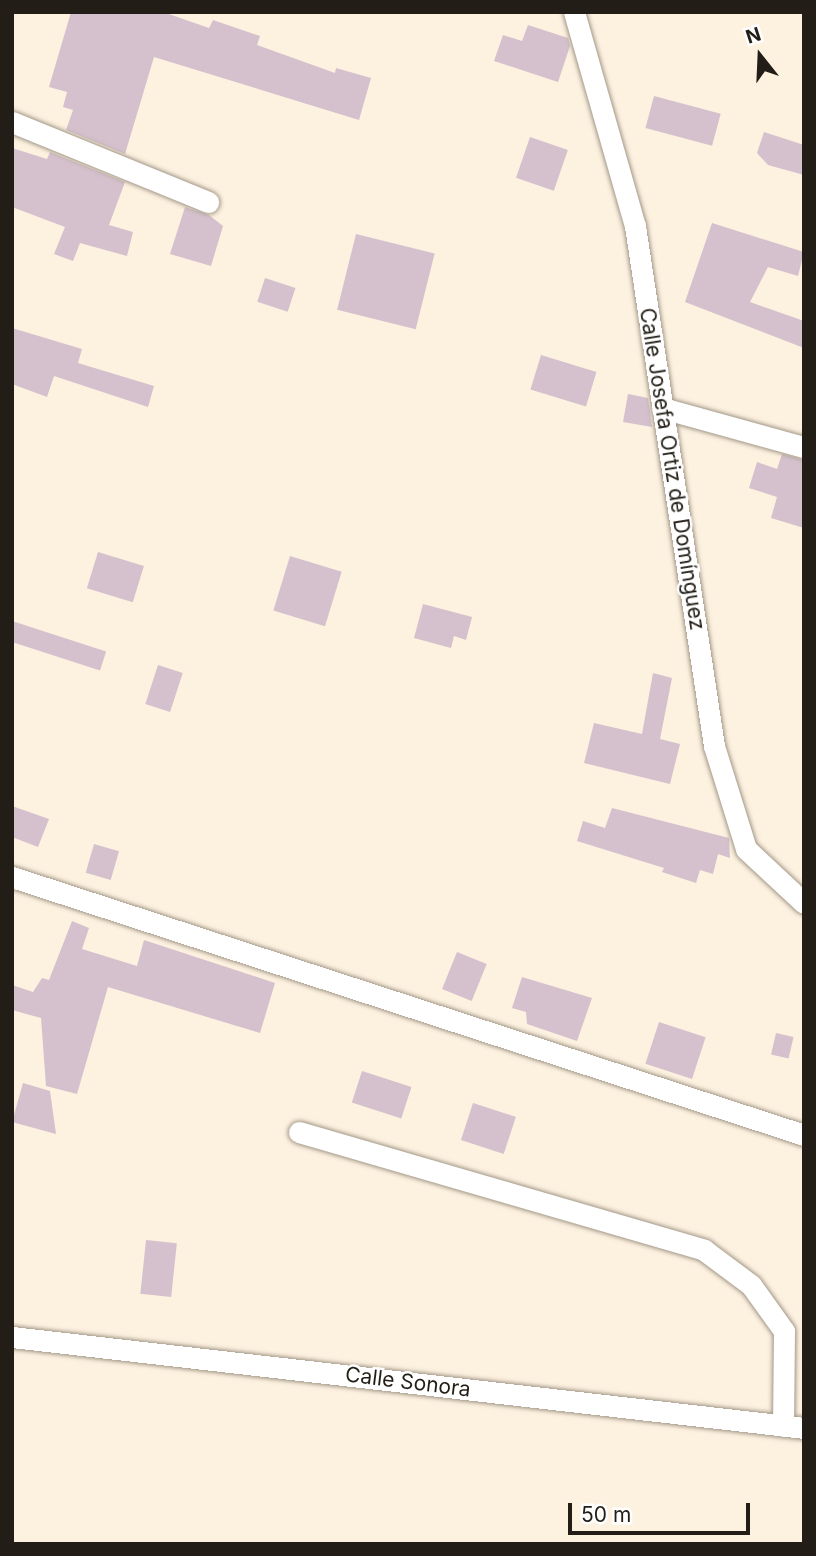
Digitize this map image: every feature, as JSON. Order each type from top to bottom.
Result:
[{"type":"street","name":"Calle Josefa Ortiz de Domínguez","points":[[574,12],[635,226],[714,746],[746,849],[804,903]]},
{"type":"street","points":[[12,122],[208,202]]},
{"type":"street","points":[[662,408],[804,447]]},
{"type":"street","points":[[12,877],[804,1135]]},
{"type":"street","points":[[299,1132],[704,1250],[751,1285],[784,1331],[793,1427]]},
{"type":"street","name":"Calle Sonora","points":[[12,1336],[793,1427]]},
{"type":"building","points":[[71,12],[163,12],[209,28],[213,20],[260,36],[257,45],[335,73],[336,68],[371,78],[359,120],[154,57],[125,154],[66,130],[73,110],[63,107],[67,92],[49,87]]},
{"type":"building","points":[[528,25],[568,38],[570,46],[558,82],[494,61],[503,35],[522,41]]},
{"type":"building","points":[[654,96],[721,114],[712,146],[645,128]]},
{"type":"building","points":[[764,132],[804,145],[804,175],[768,165],[757,153]]},
{"type":"building","points":[[530,137],[568,150],[554,191],[516,178]]},
{"type":"building","points":[[12,148],[47,159],[50,152],[125,182],[109,225],[133,232],[127,256],[80,243],[73,261],[54,254],[65,227],[12,207]]},
{"type":"building","points":[[185,207],[209,215],[223,226],[211,266],[170,254]]},
{"type":"building","points":[[712,223],[804,252],[798,276],[768,267],[750,302],[804,321],[804,348],[685,302]]},
{"type":"building","points":[[356,234],[435,254],[416,329],[337,310]]},
{"type":"building","points":[[265,278],[295,288],[288,312],[257,302]]},
{"type":"building","points":[[12,328],[82,349],[78,363],[154,386],[148,407],[54,376],[47,397],[12,384]]},
{"type":"building","points":[[541,355],[596,372],[586,406],[530,389]]},
{"type":"building","points":[[628,394],[648,398],[652,427],[623,422]]},
{"type":"building","points":[[782,454],[804,460],[804,528],[771,518],[777,497],[749,488],[757,462],[777,469]]},
{"type":"building","points":[[98,552],[144,566],[133,602],[87,588]]},
{"type":"building","points":[[290,556],[342,572],[325,626],[273,611]]},
{"type":"building","points":[[423,604],[472,617],[466,640],[454,636],[451,648],[414,638]]},
{"type":"building","points":[[12,621],[106,652],[100,671],[12,642]]},
{"type":"building","points":[[158,665],[183,673],[170,712],[145,704]]},
{"type":"building","points":[[653,673],[672,678],[660,739],[680,744],[670,784],[584,763],[594,723],[642,734]]},
{"type":"building","points":[[12,806],[49,819],[38,847],[12,837]]},
{"type":"building","points":[[612,808],[729,838],[730,858],[718,854],[713,874],[700,870],[696,883],[662,872],[664,868],[577,841],[583,821],[605,828]]},
{"type":"building","points":[[94,844],[119,851],[111,880],[86,873]]},
{"type":"building","points":[[72,921],[89,928],[82,949],[137,966],[144,940],[275,983],[260,1033],[108,987],[77,1094],[46,1086],[41,1018],[12,1010],[12,985],[33,992],[42,978],[49,980]]},
{"type":"building","points":[[457,952],[487,964],[472,1001],[442,989]]},
{"type":"building","points":[[522,977],[592,998],[577,1041],[527,1024],[526,1012],[512,1008]]},
{"type":"building","points":[[659,1022],[706,1037],[692,1079],[645,1064]]},
{"type":"building","points":[[776,1033],[794,1037],[789,1058],[771,1054]]},
{"type":"building","points":[[362,1071],[411,1087],[401,1118],[352,1102]]},
{"type":"building","points":[[23,1083],[50,1091],[56,1134],[12,1122]]},
{"type":"building","points":[[473,1103],[516,1117],[504,1154],[461,1140]]},
{"type":"building","points":[[146,1240],[177,1243],[171,1297],[140,1294]]}]
